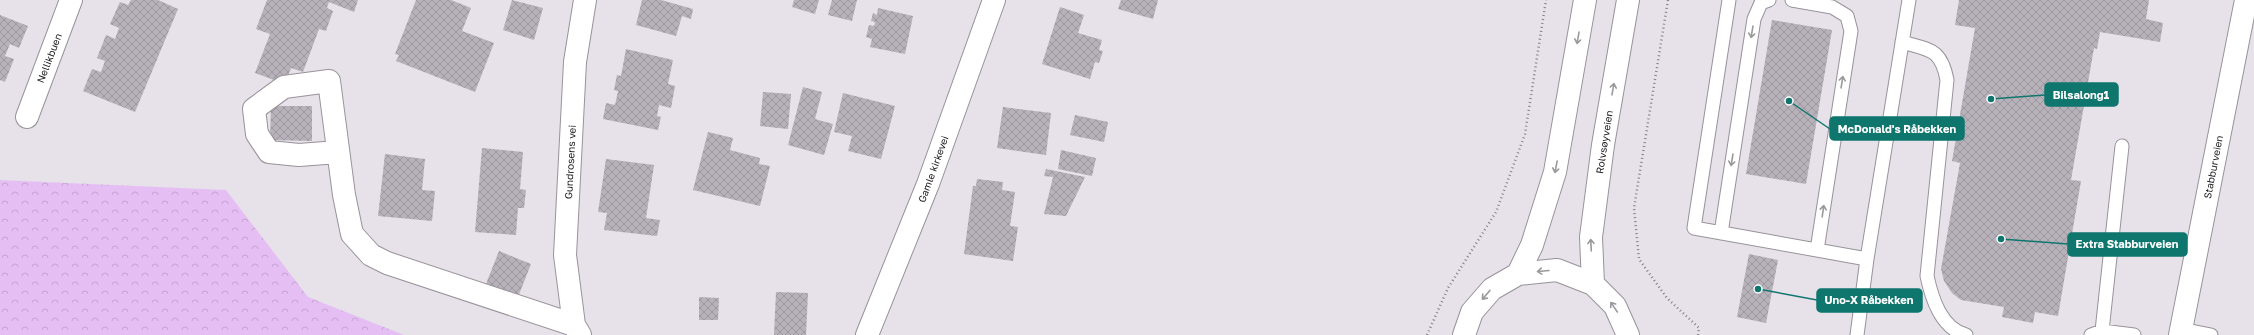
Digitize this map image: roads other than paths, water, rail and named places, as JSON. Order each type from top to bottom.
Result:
[{"type":"street","name":"Nellikbuen","points":[[27,117],[71,0]]},
{"type":"street","name":"Gundrosens vei","points":[[338,152],[344,195],[352,234],[371,255],[387,263],[577,330],[565,255],[575,62],[585,0]]},
{"type":"street","name":"Gamle kirkevei","points":[[867,335],[928,184],[993,0]]},
{"type":"street","points":[[1518,274],[1532,245],[1556,172],[1585,0]]},
{"type":"street","name":"Rolvsøyveien","points":[[1593,284],[1590,237],[1603,145],[1628,0]]},
{"type":"street","name":"Stabburveien","points":[[2180,332],[2246,0]]},
{"type":"street","points":[[1464,335],[1472,312],[1492,288],[1518,274],[1557,270],[1593,284],[1615,306],[1629,335]]},
{"type":"lane","points":[[1729,0],[1694,228],[1867,259]]},
{"type":"lane","points":[[1721,233],[1754,19],[1761,3],[1769,0]]},
{"type":"lane","points":[[1792,0],[1832,7],[1847,16],[1851,31],[1817,250]]},
{"type":"lane","points":[[1857,335],[1867,259],[1909,0]]},
{"type":"lane","points":[[1902,42],[1932,51],[1944,63],[1947,80],[1927,276],[1933,302],[1943,318],[1957,332],[1966,335]]},
{"type":"lane","points":[[2122,146],[2097,333],[2134,335]]},
{"type":"lane","points":[[2180,332],[2211,335]]},
{"type":"place","name":"Bilsalong1","points":[[1991,99]]},
{"type":"place","name":"McDonald's Råbekken","points":[[1789,101]]},
{"type":"place","name":"Extra Stabburveien","points":[[2001,239]]},
{"type":"place","name":"Uno-X Råbekken","points":[[1758,289]]}]
